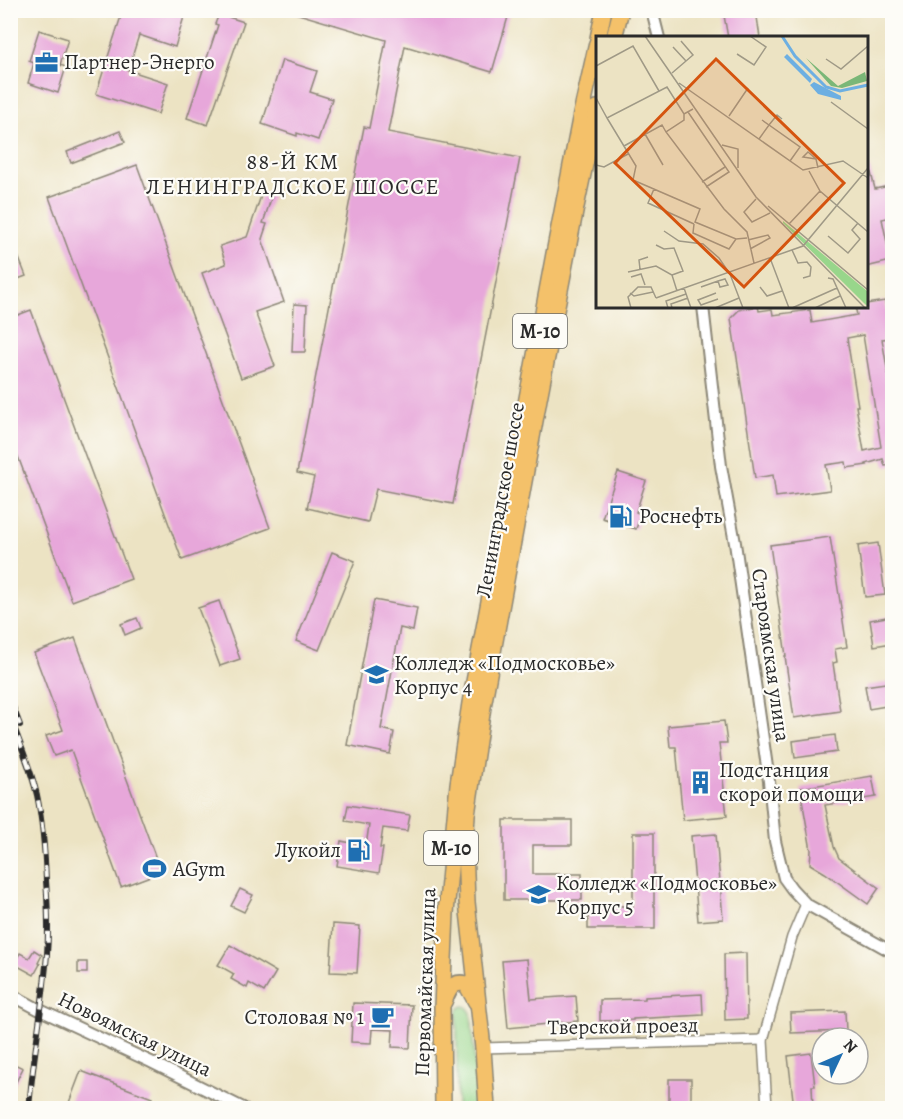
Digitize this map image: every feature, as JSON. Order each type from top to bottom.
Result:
[{"type":"highway","points":[[598,36],[604,10]]},
{"type":"highway","points":[[614,36],[621,10]]},
{"type":"highway","name":"Ленинградское шоссе","points":[[458,784],[474,682],[559,224],[596,47]]},
{"type":"highway","name":"Ленинградское шоссе","points":[[467,902],[466,837],[480,730],[564,267],[596,112]]},
{"type":"highway","name":"Первомайская улица","points":[[443,1108],[442,1007],[446,913],[458,784]]},
{"type":"highway","name":"Первомайская улица","points":[[467,902],[483,1048],[487,1108]]},
{"type":"highway","points":[[442,1007],[449,989],[460,982],[466,984],[479,1007]]},
{"type":"street","points":[[654,10],[659,36]]},
{"type":"street","name":"Староямская улица","points":[[703,308],[721,466],[735,543],[770,780],[775,841],[784,878],[806,904],[892,952]]},
{"type":"street","points":[[767,1108],[763,1040],[792,937],[806,904]]},
{"type":"street","name":"Новоямская улица","points":[[10,994],[243,1108]]},
{"type":"street","name":"Тверской проезд","points":[[483,1048],[763,1040]]},
{"type":"green space","points":[[463,1006],[467,1007],[471,1013],[478,1108],[457,1108],[457,1013]]},
{"type":"building","points":[[123,10],[186,10],[175,47],[139,35],[128,70],[168,83],[158,114],[96,94]]},
{"type":"building","points":[[295,10],[510,10],[492,72],[405,46],[388,132],[520,158],[453,504],[376,489],[368,522],[307,508],[314,477],[297,473],[364,127],[369,128],[386,40],[295,13]]},
{"type":"building","points":[[723,10],[756,10],[760,36],[728,36]]},
{"type":"building","points":[[219,14],[244,22],[208,125],[187,118],[218,25],[215,24]]},
{"type":"building","name":"Партнер-Энерго","points":[[39,30],[68,39],[60,65],[66,67],[58,93],[28,83],[34,63],[29,61]]},
{"type":"building","points":[[282,60],[317,71],[310,92],[332,99],[318,140],[297,133],[297,136],[262,124]]},
{"type":"building","points":[[120,131],[125,142],[71,163],[67,152]]},
{"type":"building","points":[[137,165],[270,528],[182,560],[49,197]]},
{"type":"building","points":[[869,165],[875,189],[889,186],[892,217],[882,219],[891,261],[867,267],[867,166]]},
{"type":"building","points":[[262,193],[272,196],[263,223],[267,224],[262,239],[284,302],[255,312],[275,366],[241,378],[202,273],[226,264],[220,246],[247,237]]},
{"type":"building","points":[[10,239],[26,276],[10,282]]},
{"type":"building","points":[[885,301],[887,310],[892,310],[892,338],[882,339],[892,397],[892,465],[885,466],[883,459],[867,465],[847,468],[846,462],[826,465],[830,490],[776,497],[773,475],[755,478],[731,318],[739,310],[748,308],[758,308],[759,311],[772,309],[773,315],[810,310],[812,323],[857,315],[855,308],[867,308],[867,304]],"holes":[[[863,335],[881,447],[864,451],[847,338]]]},
{"type":"building","points":[[294,304],[307,305],[305,352],[292,352]]},
{"type":"building","points":[[31,310],[131,579],[72,601],[10,435],[10,318]]},
{"type":"building","points":[[618,472],[646,481],[636,512],[641,514],[636,529],[602,518]]},
{"type":"building","points":[[830,537],[847,647],[835,649],[837,662],[833,663],[840,711],[794,718],[770,545]]},
{"type":"building","points":[[878,543],[885,595],[865,597],[858,546]]},
{"type":"building","points":[[332,552],[355,561],[319,650],[296,641]]},
{"type":"building","points":[[374,600],[417,608],[413,631],[400,628],[381,729],[394,732],[390,754],[347,745]]},
{"type":"building","points":[[219,601],[240,659],[220,666],[198,608]]},
{"type":"building","points":[[892,616],[892,643],[874,646],[870,620]]},
{"type":"building","points":[[137,618],[141,628],[125,635],[121,624]]},
{"type":"building","points":[[75,638],[161,872],[121,887],[71,750],[54,756],[46,736],[63,730],[34,653]]},
{"type":"building","points":[[892,682],[892,705],[869,709],[865,686]]},
{"type":"building","name":"Подстанция скорой помощи","points":[[724,721],[727,743],[719,743],[727,816],[683,820],[676,747],[670,747],[668,726]]},
{"type":"building","points":[[835,735],[837,752],[795,758],[793,741]]},
{"type":"building","points":[[872,776],[876,797],[825,805],[834,847],[839,858],[879,888],[868,904],[810,864],[811,850],[800,788]]},
{"type":"building","points":[[348,805],[410,815],[407,831],[383,828],[379,873],[337,866],[341,841],[366,846],[369,825],[345,821]]},
{"type":"building","points":[[504,820],[572,820],[572,845],[533,845],[533,874],[582,874],[582,900],[504,900]]},
{"type":"building","points":[[633,833],[654,833],[655,929],[588,929],[588,906],[633,906]]},
{"type":"building","points":[[716,834],[723,919],[698,921],[691,836]]},
{"type":"building","points":[[240,889],[253,895],[244,912],[231,906]]},
{"type":"building","points":[[333,924],[360,926],[357,973],[330,972]]},
{"type":"building","points":[[230,945],[276,972],[264,992],[249,983],[247,988],[231,979],[234,974],[218,965]]},
{"type":"building","points":[[34,950],[42,955],[34,975],[14,964],[20,953],[29,958]]},
{"type":"building","points":[[746,953],[747,1019],[725,1020],[724,954]]},
{"type":"building","points":[[527,959],[531,999],[576,996],[578,1021],[508,1028],[502,961]]},
{"type":"building","points":[[78,962],[87,962],[87,973],[78,973]]},
{"type":"building","points":[[702,994],[703,1015],[600,1021],[600,1000]]},
{"type":"building","name":"Столовая № 1","points":[[353,1003],[412,1005],[410,1048],[392,1047],[393,1030],[372,1029],[371,1043],[351,1042]]},
{"type":"building","points":[[845,1011],[846,1026],[810,1026],[810,1032],[791,1033],[790,1013]]},
{"type":"building","points":[[810,1053],[813,1108],[794,1108],[788,1056]]},
{"type":"building","points":[[10,1062],[23,1068],[10,1094]]},
{"type":"building","points":[[81,1071],[152,1098],[148,1108],[67,1108]]},
{"type":"building","points":[[669,1079],[691,1079],[691,1108],[669,1108]]},
{"type":"railway","points":[[10,699],[20,725]]},
{"type":"railway","points":[[10,717],[37,795],[41,817],[47,900],[47,954],[29,1108]]},
{"type":"place","name":"Партнер-Энерго","points":[[46,62]]},
{"type":"place","name":"Роснефть","points":[[621,516]]},
{"type":"place","name":"Колледж «Подмосковье» Корпус 4","points":[[376,675]]},
{"type":"place","name":"Подстанция скорой помощи","points":[[701,782]]},
{"type":"place","name":"Лукойл","points":[[359,850]]},
{"type":"place","name":"AGym","points":[[155,869]]},
{"type":"place","name":"Колледж «Подмосковье» Корпус 5","points":[[538,895]]},
{"type":"place","name":"Столовая № 1","points":[[382,1017]]},
{"type":"district","name":"88-Й КМ ЛЕНИНГРАДСКОЕ ШОССЕ","points":[[293,174]]}]
